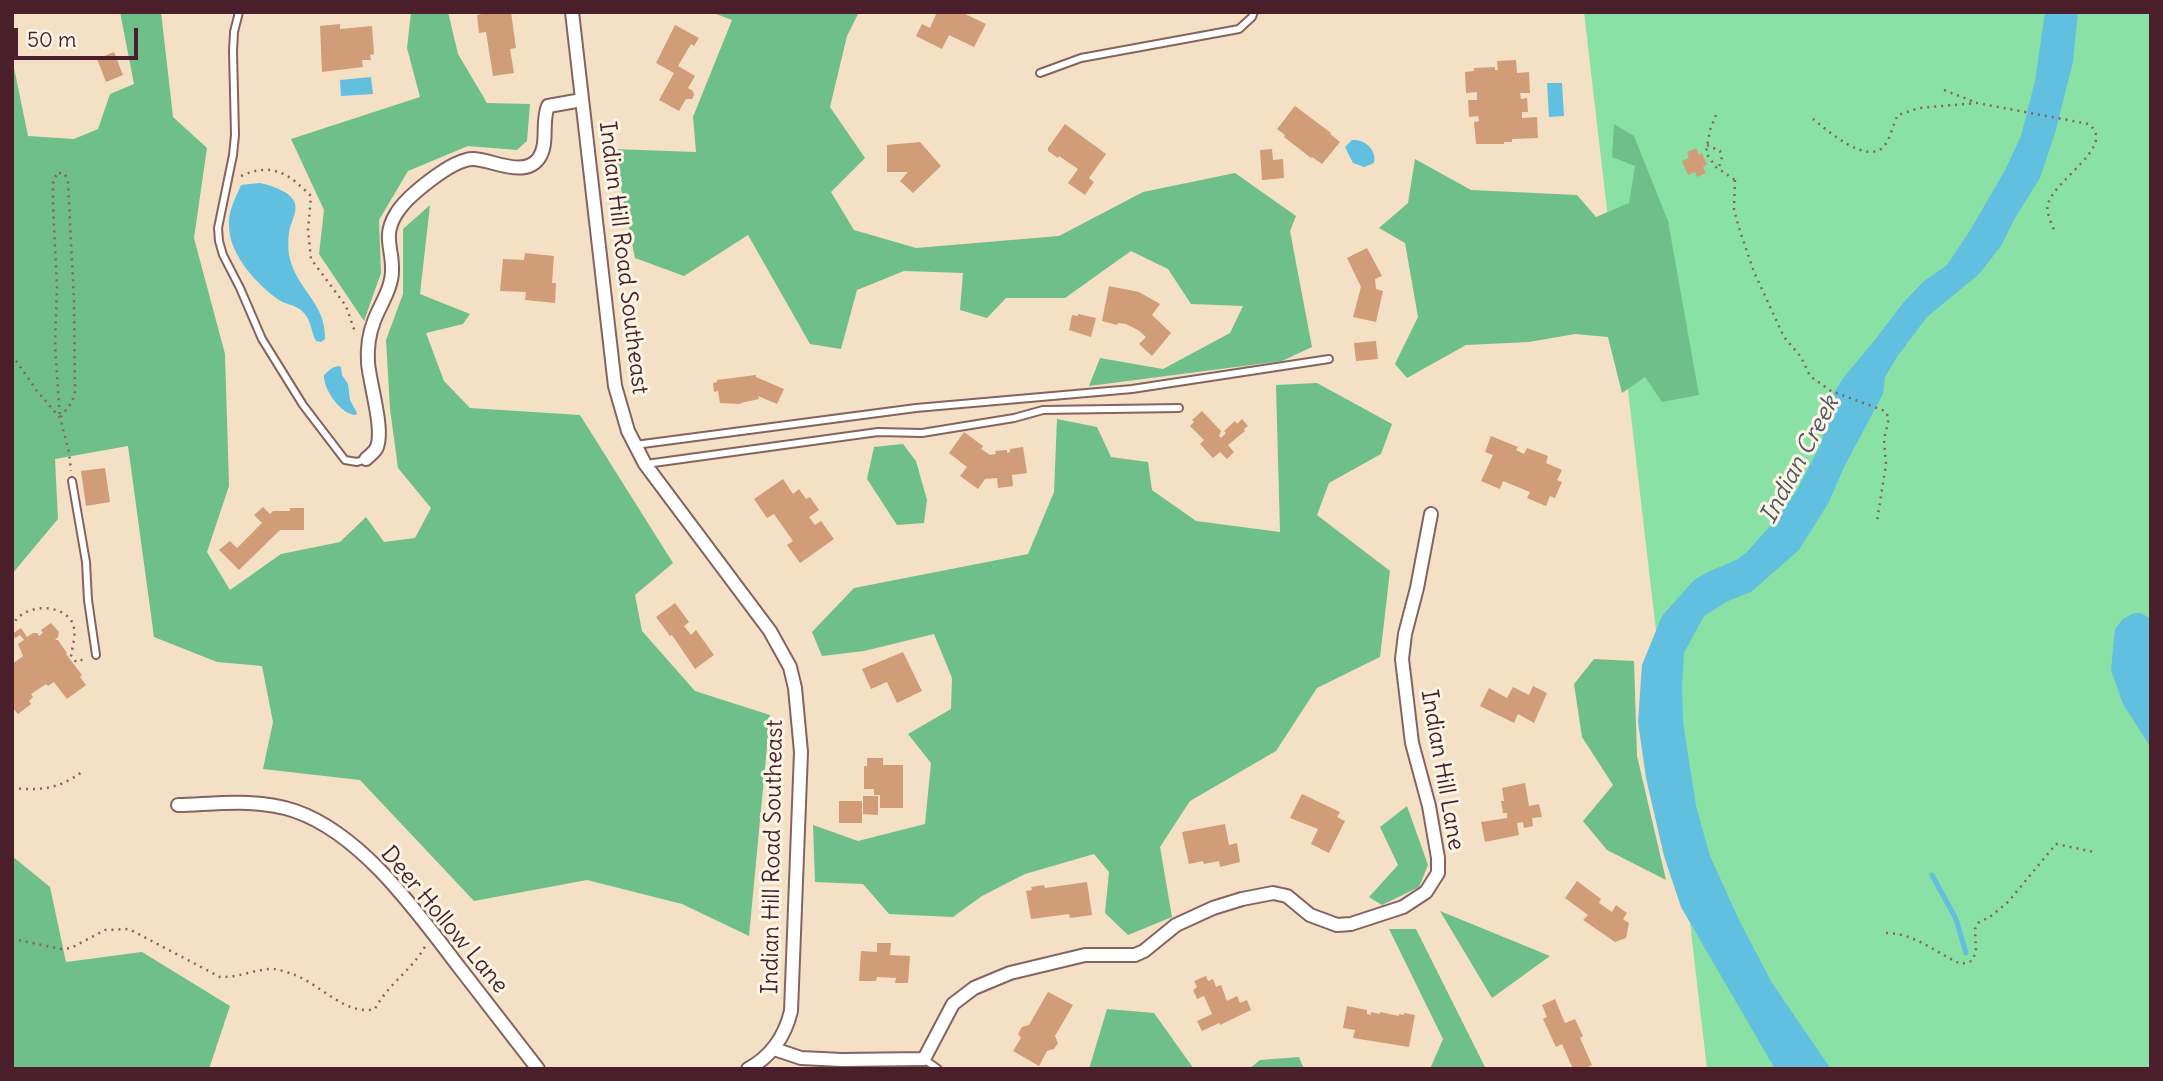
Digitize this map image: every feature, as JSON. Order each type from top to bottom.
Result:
[{"type":"street","name":"Indian Hill Road Southeast","points":[[572,12],[615,386],[625,422],[645,464],[770,631],[790,667],[795,688],[801,752],[793,986],[787,1028],[774,1049],[748,1069]]},
{"type":"street","points":[[366,459],[376,449],[379,431],[368,361],[369,335],[390,283],[392,270],[389,228],[397,212],[405,202],[443,171],[466,160],[505,166],[523,167],[532,164],[540,156],[545,142],[544,115],[548,106],[582,100]]},
{"type":"street","name":"Indian Hill Lane","points":[[924,1059],[953,1004],[974,988],[1010,973],[1085,954],[1135,954],[1143,951],[1176,925],[1213,908],[1273,892],[1287,896],[1310,915],[1337,925],[1351,924],[1403,907],[1426,892],[1438,873],[1438,858],[1429,806],[1412,743],[1402,659],[1431,514]]},
{"type":"street","name":"Deer Hollow Lane","points":[[178,805],[256,803],[293,810],[316,820],[342,838],[368,860],[400,894],[538,1069]]},
{"type":"street","points":[[774,1049],[801,1058],[924,1059]]},
{"type":"lane","points":[[239,12],[233,51],[235,135],[218,228],[219,241],[262,339],[303,405],[345,460],[357,462],[366,459]]},
{"type":"lane","points":[[1040,73],[1081,58],[1239,29],[1254,12]]},
{"type":"lane","points":[[635,445],[916,408],[1132,389],[1329,359]]},
{"type":"lane","points":[[645,464],[878,432],[922,433],[1014,418],[1042,410],[1179,408]]},
{"type":"lane","points":[[72,481],[86,562],[96,655]]},
{"type":"lane","points":[[924,1059],[938,1069]]},
{"type":"path","points":[[1944,90],[1977,103],[2089,124],[2094,130],[2096,138],[2092,149],[2049,201],[2048,215],[2056,233]]},
{"type":"path","points":[[1813,119],[1852,147],[1872,151],[1884,146],[1898,115],[1904,111],[1977,103]]},
{"type":"path","points":[[1716,115],[1706,153],[1710,161],[1736,181],[1734,209],[1759,283],[1784,337],[1801,358],[1810,376],[1831,391],[1885,411],[1889,418],[1884,439],[1886,465],[1877,521]]},
{"type":"path","points":[[1707,145],[1720,151],[1722,157],[1718,168]]},
{"type":"path","points":[[228,182],[256,169],[276,170],[298,183],[311,196],[308,230],[311,259],[346,306],[355,330],[355,341]]},
{"type":"path","points":[[60,418],[72,402],[75,381],[68,183],[65,174],[59,173],[55,177],[53,206],[57,286],[55,345],[60,418],[69,452],[72,481]]},
{"type":"path","points":[[12,355],[60,418]]},
{"type":"path","points":[[12,626],[21,613],[32,609],[45,608],[63,612],[73,622],[75,637],[71,655],[76,662],[96,655]]},
{"type":"path","points":[[12,788],[52,788],[82,772]]},
{"type":"path","points":[[1886,933],[1910,936],[1961,964],[1972,961],[1976,952],[1975,929],[1978,923],[2008,902],[2056,845],[2094,852]]},
{"type":"path","points":[[12,941],[61,949],[71,948],[105,930],[129,929],[220,977],[274,969],[298,976],[341,1002],[367,1011],[375,1009],[393,982],[420,956],[432,933]]},
{"type":"green space","points":[[120,12],[161,12],[173,117],[207,148],[194,238],[225,354],[229,486],[207,552],[230,590],[281,554],[340,542],[366,517],[384,542],[415,538],[431,508],[398,468],[390,409],[386,340],[403,294],[403,229],[430,205],[420,294],[470,314],[463,324],[426,333],[444,381],[470,408],[580,415],[673,563],[635,595],[642,631],[695,691],[770,715],[749,936],[682,904],[587,880],[474,901],[360,780],[263,769],[273,722],[262,666],[217,662],[154,637],[128,446],[55,459],[58,519],[12,574],[12,58],[28,136],[74,139],[98,129],[110,94],[134,84]]},
{"type":"green space","points":[[411,12],[448,12],[458,54],[487,103],[530,104],[527,141],[517,150],[468,146],[408,171],[379,220],[381,273],[364,321],[319,254],[324,210],[291,139],[420,97],[407,48]]},
{"type":"green space","points":[[711,12],[859,12],[847,36],[830,107],[865,158],[831,192],[854,230],[916,248],[1059,236],[1143,192],[1235,173],[1296,216],[1290,231],[1312,347],[1282,361],[1089,386],[1100,358],[1163,369],[1230,333],[1243,306],[1191,304],[1168,269],[1131,251],[1065,298],[1006,298],[987,318],[960,310],[963,273],[904,271],[857,290],[841,349],[810,344],[748,235],[684,276],[635,258],[613,149],[696,152],[693,117],[732,20]]},
{"type":"green space","points":[[1584,12],[2151,12],[2151,1069],[1707,1069]]},
{"type":"green space","points":[[1614,124],[1634,136],[1668,221],[1699,395],[1662,402],[1645,377],[1622,393],[1608,337],[1575,334],[1529,342],[1466,345],[1407,378],[1395,364],[1418,317],[1405,243],[1379,228],[1408,203],[1415,159],[1471,190],[1577,195],[1596,217],[1629,203],[1635,166],[1612,157]]},
{"type":"green space","points":[[1317,383],[1392,424],[1381,454],[1329,483],[1317,515],[1390,571],[1380,657],[1317,688],[1276,751],[1190,801],[1160,847],[1172,917],[1128,935],[1105,913],[1109,872],[1094,854],[1025,874],[982,896],[953,917],[889,914],[863,884],[815,882],[813,825],[858,841],[925,824],[931,763],[908,734],[951,709],[952,678],[934,634],[864,651],[822,656],[812,632],[854,588],[1028,554],[1054,492],[1057,419],[1097,427],[1111,457],[1148,462],[1152,490],[1196,521],[1280,532],[1276,385]]},
{"type":"green space","points":[[903,444],[916,461],[927,500],[924,523],[897,525],[867,479],[874,447]]},
{"type":"green space","points":[[1594,659],[1634,661],[1637,756],[1666,880],[1607,850],[1583,821],[1613,785],[1582,737],[1574,684]]},
{"type":"green space","points":[[1407,806],[1428,865],[1419,887],[1382,905],[1369,897],[1398,865],[1380,827]]},
{"type":"green space","points":[[12,856],[50,887],[66,962],[142,952],[230,1006],[209,1069],[12,1069]]},
{"type":"green space","points":[[1440,911],[1550,956],[1492,998]]},
{"type":"green space","points":[[1389,929],[1416,929],[1486,1069],[1430,1069],[1443,1039]]},
{"type":"green space","points":[[1107,1009],[1154,1013],[1194,1069],[1089,1069]]},
{"type":"green space","points":[[1299,1057],[1304,1069],[1249,1069],[1260,1060]]},
{"type":"water","points":[[2045,12],[2078,12],[2073,62],[2055,133],[2040,178],[2001,246],[1979,274],[1927,317],[1897,357],[1885,377],[1883,394],[1844,467],[1829,502],[1799,550],[1751,592],[1728,601],[1704,616],[1684,653],[1683,722],[1696,806],[1710,856],[1772,983],[1831,1069],[1775,1069],[1681,907],[1664,856],[1646,778],[1638,722],[1642,665],[1662,616],[1694,580],[1746,553],[1778,517],[1797,490],[1821,444],[1831,397],[1844,377],[1903,303],[1923,282],[1947,265],[1971,229],[2021,136],[2035,81]]},
{"type":"water","points":[[371,77],[373,94],[341,96],[340,80]]},
{"type":"water","points":[[1547,83],[1562,83],[1564,116],[1549,117]]},
{"type":"water","points":[[1352,140],[1369,146],[1374,154],[1374,163],[1364,167],[1353,163],[1345,147]]},
{"type":"water","points":[[260,183],[284,191],[294,201],[289,255],[298,278],[321,315],[325,339],[321,342],[316,341],[308,318],[303,312],[279,300],[246,268],[230,237],[231,210],[241,185]]},
{"type":"water","points":[[338,366],[341,367],[342,375],[348,384],[356,415],[339,406],[326,387],[324,375]]},
{"type":"water","points":[[2134,613],[2141,613],[2151,619],[2151,748],[2123,704],[2111,670],[2115,629],[2123,619]]},
{"type":"building","points":[[482,12],[511,12],[516,48],[510,49],[514,73],[493,76],[486,32],[479,33],[477,15]]},
{"type":"building","points":[[937,12],[961,12],[986,24],[974,47],[949,35],[942,49],[916,36],[922,24],[930,28]]},
{"type":"building","points":[[340,24],[340,29],[372,26],[374,54],[370,55],[371,60],[362,60],[363,67],[322,72],[320,26]]},
{"type":"building","points":[[675,25],[699,38],[694,46],[691,44],[678,66],[695,76],[688,88],[694,95],[692,99],[686,99],[679,111],[659,100],[674,73],[656,63]]},
{"type":"building","points":[[114,52],[123,75],[106,82],[97,59]]},
{"type":"building","points":[[1516,60],[1517,73],[1529,72],[1530,93],[1520,93],[1521,99],[1527,98],[1528,112],[1522,112],[1522,118],[1537,117],[1538,138],[1512,139],[1512,142],[1504,144],[1476,144],[1474,122],[1479,121],[1478,116],[1469,117],[1468,100],[1477,100],[1477,92],[1466,93],[1465,72],[1474,71],[1474,68],[1495,67],[1495,70],[1498,70],[1497,61]]},
{"type":"building","points":[[1295,106],[1340,142],[1322,164],[1277,129]]},
{"type":"building","points":[[1065,124],[1106,154],[1089,178],[1094,182],[1085,195],[1068,183],[1078,169],[1048,151]]},
{"type":"building","points":[[920,142],[941,166],[913,193],[900,181],[908,172],[887,172],[887,145]]},
{"type":"building","points":[[1696,148],[1699,155],[1702,153],[1707,165],[1703,167],[1706,173],[1697,177],[1695,172],[1688,175],[1682,161],[1689,158],[1687,152]]},
{"type":"building","points":[[1272,149],[1273,160],[1283,159],[1284,178],[1262,180],[1260,150]]},
{"type":"building","points":[[1367,248],[1382,276],[1375,279],[1376,289],[1383,291],[1376,322],[1353,317],[1361,287],[1347,258]]},
{"type":"building","points":[[525,253],[554,256],[552,283],[556,283],[555,303],[525,300],[526,292],[500,291],[503,259],[524,260]]},
{"type":"building","points":[[1109,286],[1139,292],[1160,304],[1152,315],[1171,333],[1152,356],[1139,344],[1146,337],[1138,330],[1126,324],[1117,325],[1102,321]]},
{"type":"building","points":[[1072,315],[1096,318],[1091,337],[1069,330]]},
{"type":"building","points":[[1376,341],[1378,359],[1356,361],[1354,343]]},
{"type":"building","points":[[756,375],[784,389],[777,404],[758,396],[759,399],[741,404],[720,403],[713,383],[717,380]]},
{"type":"building","points":[[1202,411],[1221,431],[1221,438],[1226,433],[1224,431],[1235,421],[1237,424],[1242,419],[1248,426],[1228,445],[1234,452],[1227,459],[1220,452],[1213,458],[1200,444],[1204,440],[1190,426],[1194,422],[1192,420]]},
{"type":"building","points":[[964,432],[983,446],[981,449],[990,455],[996,454],[995,451],[1007,450],[1007,453],[1010,449],[1023,447],[1027,473],[1012,475],[1013,486],[998,488],[997,478],[985,479],[978,489],[960,476],[967,467],[949,453]]},
{"type":"building","points":[[1491,436],[1518,447],[1516,450],[1524,454],[1527,448],[1548,456],[1546,463],[1562,470],[1557,480],[1562,482],[1555,498],[1550,496],[1546,506],[1527,498],[1530,492],[1503,481],[1500,489],[1481,481],[1493,455],[1485,452]]},
{"type":"building","points":[[105,468],[110,502],[86,506],[81,471]]},
{"type":"building","points":[[783,479],[793,494],[799,489],[806,499],[810,497],[819,510],[809,517],[815,525],[821,521],[834,539],[800,563],[787,545],[793,541],[774,514],[767,518],[754,499]]},
{"type":"building","points":[[263,507],[270,514],[273,511],[290,511],[290,508],[304,508],[304,530],[280,530],[239,570],[219,550],[230,541],[237,548],[262,523],[254,515]]},
{"type":"building","points":[[675,603],[689,622],[684,626],[691,635],[696,630],[714,655],[695,669],[656,617]]},
{"type":"building","points":[[51,623],[59,632],[55,640],[58,640],[67,653],[86,685],[67,699],[54,682],[48,686],[46,684],[31,694],[31,704],[18,714],[12,707],[12,664],[23,656],[18,644],[24,640],[20,635],[15,638],[12,634],[21,628],[27,637],[33,633],[39,636],[43,633],[41,630]]},
{"type":"building","points":[[903,652],[922,691],[897,703],[887,682],[871,689],[862,669]]},
{"type":"building","points":[[1533,686],[1547,693],[1534,723],[1518,714],[1514,723],[1480,706],[1489,688],[1507,698],[1513,687],[1529,695]]},
{"type":"building","points":[[867,758],[883,758],[883,765],[903,765],[903,808],[880,808],[880,795],[874,795],[874,789],[864,789],[864,766],[867,766]]},
{"type":"building","points":[[1525,783],[1529,806],[1539,804],[1542,817],[1532,818],[1533,826],[1524,828],[1523,822],[1517,823],[1519,835],[1485,842],[1481,822],[1507,818],[1507,813],[1503,813],[1501,801],[1504,801],[1502,788]]},
{"type":"building","points":[[1302,794],[1340,812],[1337,817],[1345,821],[1329,853],[1311,844],[1318,829],[1290,818]]},
{"type":"building","points":[[863,796],[878,796],[878,815],[863,814]]},
{"type":"building","points":[[839,801],[862,801],[862,823],[839,823]]},
{"type":"building","points":[[1225,824],[1229,845],[1237,843],[1240,862],[1220,867],[1219,861],[1189,864],[1182,832]]},
{"type":"building","points":[[1577,881],[1601,899],[1599,903],[1612,912],[1616,905],[1627,913],[1623,919],[1629,923],[1626,938],[1615,942],[1583,920],[1588,915],[1565,898]]},
{"type":"building","points":[[1087,882],[1092,915],[1070,918],[1069,914],[1031,919],[1026,891],[1032,890],[1031,887],[1044,885],[1045,888]]},
{"type":"building","points":[[877,943],[891,943],[890,955],[910,956],[908,983],[895,983],[896,978],[877,977],[876,981],[859,981],[861,951],[877,952]]},
{"type":"building","points":[[1206,976],[1208,981],[1213,979],[1216,987],[1221,985],[1227,1001],[1237,996],[1240,1003],[1247,1000],[1251,1010],[1202,1031],[1197,1021],[1212,1014],[1204,996],[1197,999],[1193,990],[1197,987],[1194,981]]},
{"type":"building","points":[[1048,992],[1073,1005],[1055,1036],[1058,1043],[1054,1049],[1047,1051],[1039,1066],[1013,1051],[1021,1038],[1018,1034],[1022,1027],[1029,1025]]},
{"type":"building","points":[[1555,999],[1565,1023],[1575,1019],[1592,1065],[1573,1069],[1562,1044],[1556,1047],[1543,1019],[1547,1017],[1542,1005]]},
{"type":"building","points":[[1347,1006],[1367,1010],[1367,1014],[1371,1015],[1371,1012],[1380,1012],[1399,1016],[1404,1013],[1415,1015],[1409,1047],[1353,1038],[1355,1030],[1343,1028]]},
{"type":"waterway","points":[[1932,875],[1956,919],[1966,953]]},
{"type":"water label","name":"Indian Creek","points":[[1800,460]]}]
